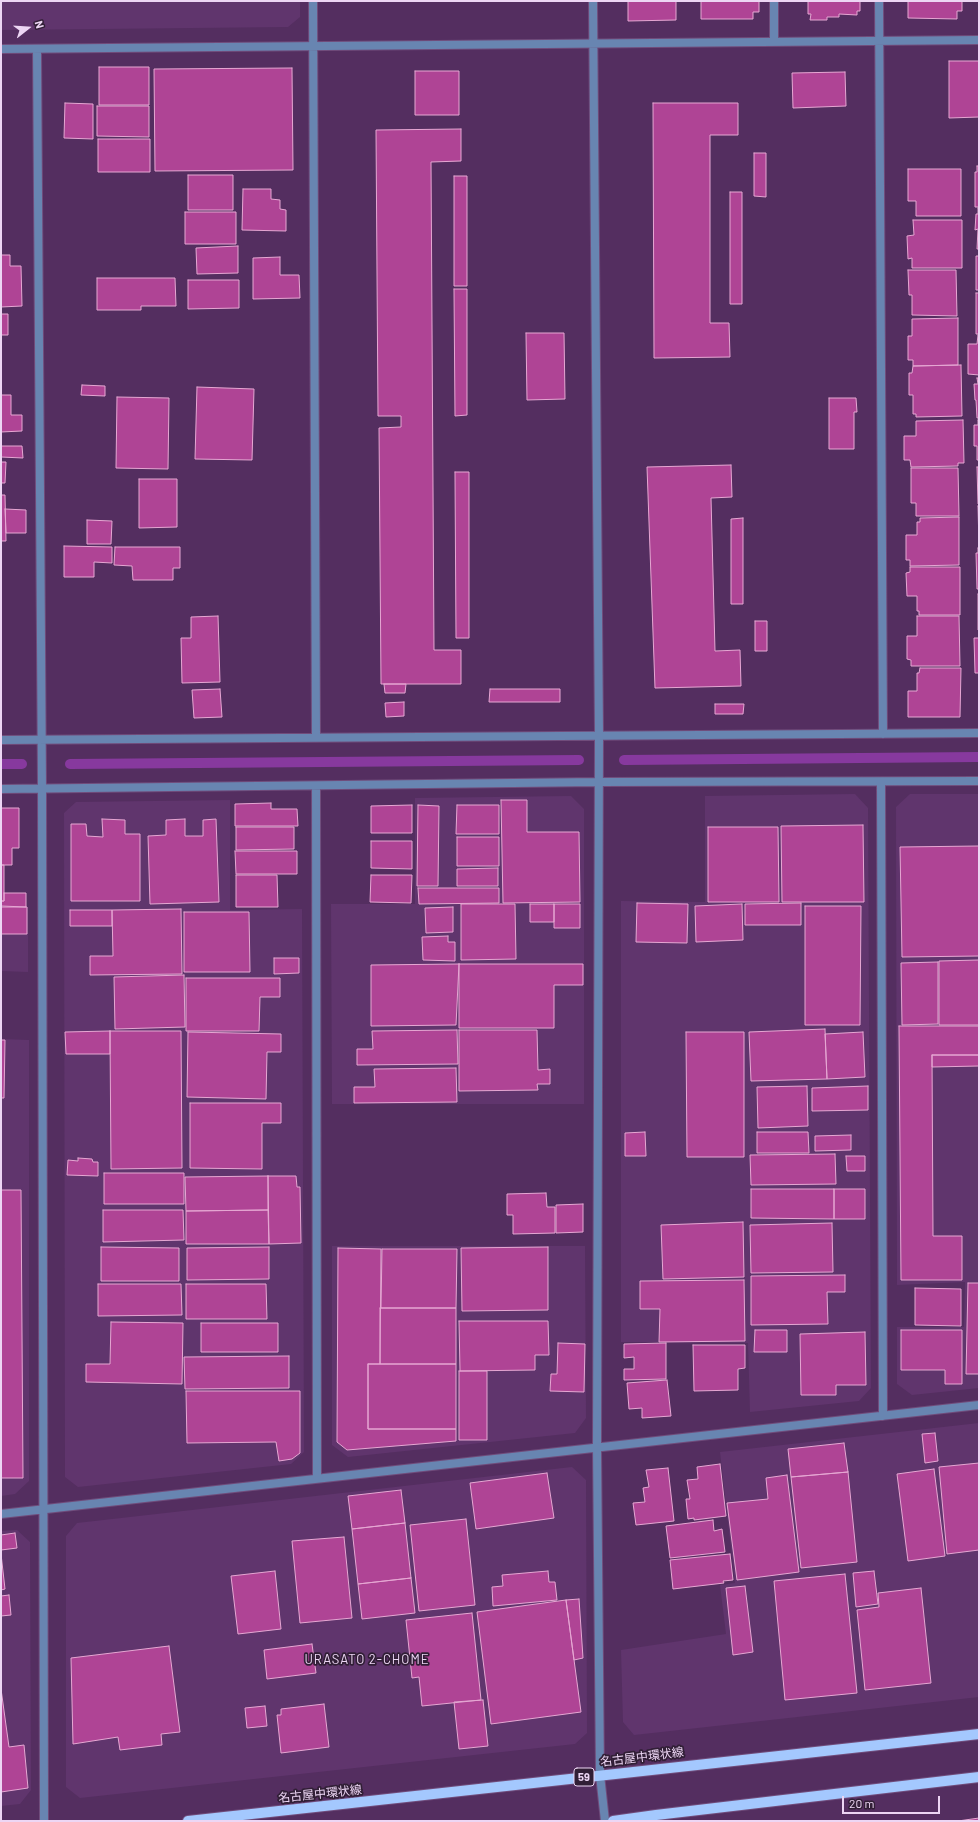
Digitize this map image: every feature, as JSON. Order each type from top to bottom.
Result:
[{"type":"main road","name":"名古屋中環状線","points":[[188,1821],[979,1734]]},
{"type":"main road","points":[[613,1821],[979,1777]]},
{"type":"street","points":[[313,1],[316,738]]},
{"type":"street","points":[[593,1],[599,735],[597,1447],[600,1775],[605,1821]]},
{"type":"street","points":[[774,1],[774,42]]},
{"type":"street","points":[[879,1],[883,734]]},
{"type":"street","points":[[1,49],[979,40]]},
{"type":"street","points":[[37,49],[42,789],[44,1821]]},
{"type":"street","points":[[1,740],[979,733]]},
{"type":"street","points":[[1,789],[598,782],[979,782]]},
{"type":"street","points":[[881,782],[883,1416]]},
{"type":"street","points":[[316,786],[317,1478]]},
{"type":"street","points":[[1,1514],[979,1405]]},
{"type":"shaded area","points":[[1,1],[300,1],[300,17],[288,27],[1,30]]},
{"type":"shaded area","points":[[855,794],[868,808],[871,1388],[859,1401],[750,1412],[748,1343],[621,1342],[621,901],[705,902],[705,796]]},
{"type":"shaded area","points":[[910,794],[979,794],[979,1388],[912,1395],[897,1384],[897,1327],[964,1327],[965,1282],[897,1285],[896,807]]},
{"type":"shaded area","points":[[571,796],[584,809],[584,1104],[332,1104],[331,904],[415,904],[415,798]]},
{"type":"shaded area","points":[[230,800],[230,910],[302,909],[304,1452],[291,1464],[78,1487],[65,1477],[64,813],[76,802]]},
{"type":"shaded area","points":[[1,907],[28,907],[28,972],[1,971]]},
{"type":"shaded area","points":[[1,1039],[29,1040],[29,1481],[15,1494],[1,1496]]},
{"type":"shaded area","points":[[332,1246],[585,1246],[586,1418],[575,1433],[348,1457],[332,1445]]},
{"type":"shaded area","points":[[979,1423],[979,1697],[634,1735],[623,1722],[621,1650],[726,1634],[720,1585],[735,1583],[720,1452]]},
{"type":"shaded area","points":[[572,1467],[586,1480],[587,1733],[575,1744],[80,1798],[66,1787],[66,1536],[77,1523]]},
{"type":"shaded area","points":[[17,1530],[30,1542],[31,1790],[20,1804],[1,1806],[1,1531]]},
{"type":"building","points":[[628,1],[676,1],[676,20],[628,21]]},
{"type":"building","points":[[701,1],[759,1],[759,12],[753,12],[753,19],[701,19]]},
{"type":"building","points":[[808,1],[860,1],[860,11],[857,11],[857,15],[839,14],[839,17],[827,17],[827,20],[810,20],[811,14],[808,14]]},
{"type":"building","points":[[908,1],[962,1],[962,11],[957,11],[957,19],[908,18]]},
{"type":"building","points":[[949,61],[979,61],[979,117],[949,118]]},
{"type":"building","points":[[99,67],[149,67],[149,105],[99,105]]},
{"type":"building","points":[[292,68],[293,170],[155,171],[154,69]]},
{"type":"building","points":[[415,71],[459,71],[459,115],[415,115]]},
{"type":"building","points":[[845,72],[846,106],[793,108],[792,73]]},
{"type":"building","points":[[65,103],[93,104],[93,139],[64,138]]},
{"type":"building","points":[[653,103],[738,103],[738,135],[710,135],[710,323],[729,323],[730,357],[654,358]]},
{"type":"building","points":[[97,106],[149,106],[149,137],[97,136]]},
{"type":"building","points":[[461,129],[461,161],[431,162],[434,650],[461,650],[461,684],[381,684],[379,428],[401,427],[401,416],[378,416],[376,130]]},
{"type":"building","points":[[98,139],[150,139],[150,172],[98,172]]},
{"type":"building","points":[[754,153],[766,153],[766,197],[754,196]]},
{"type":"building","points":[[977,166],[979,166],[979,207],[975,207],[975,172],[977,172]]},
{"type":"building","points":[[908,169],[961,169],[961,216],[916,216],[916,201],[908,201]]},
{"type":"building","points":[[188,175],[233,175],[233,210],[188,210]]},
{"type":"building","points":[[454,176],[467,176],[467,286],[454,286]]},
{"type":"building","points":[[243,189],[271,189],[271,199],[280,200],[280,209],[286,210],[286,231],[242,230]]},
{"type":"building","points":[[730,192],[742,192],[742,304],[730,304]]},
{"type":"building","points":[[978,208],[979,249],[977,249],[978,229],[975,230]]},
{"type":"building","points":[[185,212],[236,212],[236,244],[185,244]]},
{"type":"building","points":[[913,220],[962,220],[962,268],[912,268],[912,258],[908,259],[907,236],[914,235]]},
{"type":"building","points":[[238,246],[238,273],[197,274],[196,248]]},
{"type":"building","points":[[1,255],[10,255],[10,266],[21,266],[22,306],[1,307]]},
{"type":"building","points":[[976,256],[979,256],[979,290],[976,290]]},
{"type":"building","points":[[280,257],[280,275],[299,275],[300,298],[253,299],[253,258]]},
{"type":"building","points":[[908,270],[956,270],[957,316],[912,315],[912,295],[909,295]]},
{"type":"building","points":[[97,278],[175,278],[176,306],[141,306],[141,310],[97,310]]},
{"type":"building","points":[[188,280],[239,280],[239,308],[188,309]]},
{"type":"building","points":[[454,289],[467,289],[467,415],[455,416]]},
{"type":"building","points":[[976,293],[979,293],[979,334],[976,334]]},
{"type":"building","points":[[1,314],[8,314],[8,335],[1,335]]},
{"type":"building","points":[[958,318],[958,365],[913,366],[913,360],[908,360],[908,336],[912,336],[912,319]]},
{"type":"building","points":[[526,333],[564,333],[565,399],[527,400]]},
{"type":"building","points":[[978,335],[979,375],[968,374],[968,344],[977,344]]},
{"type":"building","points":[[961,365],[962,416],[916,417],[916,414],[913,414],[913,395],[909,395],[909,373],[912,373],[913,366]]},
{"type":"building","points":[[977,378],[979,378],[979,418],[977,418],[974,384],[978,384]]},
{"type":"building","points":[[82,385],[105,386],[105,396],[81,395]]},
{"type":"building","points":[[197,387],[254,389],[252,460],[195,459]]},
{"type":"building","points":[[1,395],[11,395],[11,415],[22,415],[22,431],[1,432]]},
{"type":"building","points":[[117,397],[169,398],[168,469],[116,468]]},
{"type":"building","points":[[829,398],[856,398],[857,412],[854,412],[854,449],[829,449]]},
{"type":"building","points":[[963,420],[964,463],[958,463],[958,466],[911,467],[910,460],[904,460],[904,436],[916,436],[916,421]]},
{"type":"building","points":[[978,420],[979,460],[977,460],[977,446],[974,446],[974,425],[978,425]]},
{"type":"building","points":[[1,446],[22,446],[23,458],[1,457]]},
{"type":"building","points":[[1,462],[6,462],[5,483],[1,483]]},
{"type":"building","points":[[731,465],[732,497],[711,498],[715,651],[740,650],[741,686],[655,688],[647,467]]},
{"type":"building","points":[[977,467],[979,467],[979,504],[978,504]]},
{"type":"building","points":[[911,468],[958,468],[959,516],[916,516],[916,503],[911,503]]},
{"type":"building","points":[[455,472],[469,472],[469,638],[456,638]]},
{"type":"building","points":[[139,479],[177,479],[177,527],[139,528]]},
{"type":"building","points":[[1,495],[5,495],[6,541],[1,541]]},
{"type":"building","points":[[978,506],[979,506],[979,546]]},
{"type":"building","points":[[5,509],[26,510],[26,533],[6,533]]},
{"type":"building","points":[[959,517],[959,565],[910,566],[910,560],[906,560],[906,535],[917,535],[917,522],[920,522],[920,518]]},
{"type":"building","points":[[743,518],[743,604],[731,604],[731,519]]},
{"type":"building","points":[[87,520],[112,521],[111,544],[87,544]]},
{"type":"building","points":[[64,546],[112,547],[112,563],[94,562],[94,577],[64,577]]},
{"type":"building","points":[[115,547],[180,547],[180,568],[173,568],[173,580],[133,580],[132,566],[114,565]]},
{"type":"building","points":[[978,548],[979,589],[977,589],[976,553],[978,553]]},
{"type":"building","points":[[910,567],[960,567],[960,615],[919,615],[919,611],[917,611],[917,596],[907,596],[906,573],[910,572]]},
{"type":"building","points":[[979,594],[979,630],[978,630]]},
{"type":"building","points":[[218,616],[220,682],[182,683],[181,638],[191,638],[191,617]]},
{"type":"building","points":[[917,616],[959,616],[960,666],[911,666],[911,660],[907,659],[907,636],[917,636]]},
{"type":"building","points":[[755,621],[767,621],[767,651],[755,651]]},
{"type":"building","points":[[974,638],[979,638],[979,673],[975,673]]},
{"type":"building","points":[[920,668],[961,668],[960,717],[908,717],[908,691],[917,691],[917,673],[919,673]]},
{"type":"building","points":[[384,684],[406,684],[405,693],[385,693]]},
{"type":"building","points":[[220,689],[222,717],[194,718],[192,690]]},
{"type":"building","points":[[490,689],[560,689],[560,702],[489,702]]},
{"type":"building","points":[[404,702],[404,716],[386,717],[385,703]]},
{"type":"building","points":[[715,704],[744,704],[743,714],[715,714]]},
{"type":"building","points":[[501,800],[527,800],[527,832],[579,832],[580,902],[503,903]]},
{"type":"building","points":[[271,803],[271,809],[297,809],[298,826],[235,826],[235,804]]},
{"type":"building","points":[[412,805],[412,833],[371,833],[371,806]]},
{"type":"building","points":[[418,805],[439,806],[438,886],[417,886]]},
{"type":"building","points":[[457,805],[499,805],[499,834],[456,834]]},
{"type":"building","points":[[1,808],[19,808],[19,848],[12,848],[12,865],[1,865]]},
{"type":"building","points":[[102,819],[125,820],[125,834],[140,834],[140,901],[71,901],[71,824],[86,824],[87,836],[103,837]]},
{"type":"building","points":[[185,819],[185,836],[203,836],[203,820],[216,819],[219,902],[150,904],[148,836],[166,835],[166,820]]},
{"type":"building","points":[[863,825],[864,902],[782,902],[781,826]]},
{"type":"building","points":[[236,827],[294,827],[294,849],[236,850]]},
{"type":"building","points":[[708,827],[778,827],[779,902],[708,902]]},
{"type":"building","points":[[457,837],[499,837],[499,866],[457,866]]},
{"type":"building","points":[[371,841],[412,841],[412,869],[371,868]]},
{"type":"building","points":[[979,846],[979,956],[902,957],[900,847]]},
{"type":"building","points":[[235,851],[297,851],[297,874],[236,874]]},
{"type":"building","points":[[1,865],[4,865],[4,901],[1,901]]},
{"type":"building","points":[[498,868],[498,886],[457,886],[457,869]]},
{"type":"building","points":[[236,875],[277,875],[278,907],[236,907]]},
{"type":"building","points":[[371,875],[412,875],[411,903],[370,902]]},
{"type":"building","points":[[418,888],[499,888],[499,903],[419,904]]},
{"type":"building","points":[[4,893],[26,893],[26,907],[1,906],[1,901],[4,901]]},
{"type":"building","points":[[637,903],[688,904],[687,943],[636,942]]},
{"type":"building","points":[[801,903],[801,925],[745,925],[745,904]]},
{"type":"building","points":[[461,904],[515,904],[516,959],[461,960]]},
{"type":"building","points":[[530,904],[554,904],[554,922],[530,922]]},
{"type":"building","points":[[554,904],[580,904],[580,928],[554,928]]},
{"type":"building","points":[[742,904],[743,940],[696,942],[695,906]]},
{"type":"building","points":[[805,906],[861,906],[860,1025],[805,1025]]},
{"type":"building","points":[[1,907],[27,907],[27,934],[1,934]]},
{"type":"building","points":[[453,907],[453,932],[426,933],[425,908]]},
{"type":"building","points":[[181,909],[182,974],[90,975],[90,956],[113,956],[112,910]]},
{"type":"building","points":[[70,910],[112,910],[112,926],[70,926]]},
{"type":"building","points":[[184,912],[249,912],[250,972],[184,972]]},
{"type":"building","points":[[448,936],[448,942],[455,942],[455,961],[423,960],[422,937]]},
{"type":"building","points":[[274,958],[299,958],[299,973],[274,974]]},
{"type":"building","points":[[979,960],[979,1025],[939,1025],[939,961]]},
{"type":"building","points":[[938,962],[938,1024],[902,1025],[901,963]]},
{"type":"building","points":[[459,964],[456,1025],[371,1026],[371,965]]},
{"type":"building","points":[[459,964],[583,964],[583,985],[554,985],[554,1028],[459,1028]]},
{"type":"building","points":[[184,975],[185,1027],[115,1029],[114,977]]},
{"type":"building","points":[[186,978],[280,978],[280,997],[260,997],[259,1031],[186,1031]]},
{"type":"building","points":[[899,1026],[979,1026],[979,1055],[932,1055],[933,1236],[962,1236],[962,1280],[901,1280]]},
{"type":"building","points":[[825,1029],[827,1079],[751,1081],[749,1032]]},
{"type":"building","points":[[457,1030],[458,1064],[357,1065],[357,1049],[373,1049],[372,1031]]},
{"type":"building","points":[[459,1030],[537,1030],[538,1070],[550,1069],[550,1084],[537,1084],[538,1090],[459,1091]]},
{"type":"building","points":[[110,1031],[181,1031],[182,1168],[111,1169]]},
{"type":"building","points":[[110,1031],[110,1054],[66,1054],[65,1032]]},
{"type":"building","points":[[188,1032],[281,1034],[281,1052],[267,1052],[266,1099],[187,1097]]},
{"type":"building","points":[[686,1032],[744,1032],[744,1157],[687,1157]]},
{"type":"building","points":[[863,1032],[865,1077],[827,1079],[825,1034]]},
{"type":"building","points":[[1,1040],[5,1040],[4,1098],[1,1098]]},
{"type":"building","points":[[932,1055],[979,1055],[979,1066],[932,1067]]},
{"type":"building","points":[[456,1068],[457,1102],[354,1103],[354,1087],[375,1087],[374,1069]]},
{"type":"building","points":[[807,1086],[808,1126],[758,1128],[757,1087]]},
{"type":"building","points":[[868,1086],[868,1110],[812,1111],[812,1088]]},
{"type":"building","points":[[190,1103],[281,1103],[281,1123],[262,1123],[262,1169],[190,1168]]},
{"type":"building","points":[[645,1132],[646,1156],[625,1156],[625,1133]]},
{"type":"building","points":[[757,1132],[808,1132],[809,1153],[757,1153]]},
{"type":"building","points":[[851,1135],[851,1150],[815,1151],[815,1136]]},
{"type":"building","points":[[835,1154],[836,1184],[751,1185],[750,1155]]},
{"type":"building","points":[[846,1156],[865,1156],[865,1171],[847,1171]]},
{"type":"building","points":[[78,1158],[92,1159],[93,1162],[98,1162],[98,1176],[67,1175],[68,1160],[78,1161]]},
{"type":"building","points":[[104,1173],[184,1173],[184,1204],[104,1204]]},
{"type":"building","points":[[268,1176],[296,1176],[297,1187],[300,1187],[301,1243],[269,1244]]},
{"type":"building","points":[[268,1176],[268,1210],[186,1211],[185,1177]]},
{"type":"building","points":[[751,1189],[834,1189],[834,1219],[751,1218]]},
{"type":"building","points":[[834,1189],[865,1189],[865,1219],[834,1219]]},
{"type":"building","points":[[1,1190],[21,1190],[23,1478],[1,1478]]},
{"type":"building","points":[[546,1193],[547,1207],[555,1207],[555,1233],[513,1234],[513,1215],[507,1215],[507,1194]]},
{"type":"building","points":[[583,1204],[583,1232],[556,1233],[556,1205]]},
{"type":"building","points":[[103,1210],[183,1210],[184,1240],[103,1242]]},
{"type":"building","points":[[268,1210],[269,1244],[186,1244],[186,1211]]},
{"type":"building","points":[[743,1222],[744,1277],[663,1279],[661,1225]]},
{"type":"building","points":[[832,1223],[833,1272],[751,1273],[750,1225]]},
{"type":"building","points":[[101,1247],[179,1248],[179,1281],[101,1281]]},
{"type":"building","points":[[269,1247],[269,1279],[187,1280],[187,1248]]},
{"type":"building","points":[[548,1247],[548,1310],[462,1311],[461,1248]]},
{"type":"building","points":[[338,1248],[381,1249],[380,1364],[368,1364],[368,1429],[456,1429],[456,1441],[347,1450],[337,1442]]},
{"type":"building","points":[[382,1249],[457,1249],[456,1308],[381,1308]]},
{"type":"building","points":[[845,1275],[845,1292],[827,1292],[828,1324],[751,1325],[751,1276]]},
{"type":"building","points":[[744,1280],[745,1341],[659,1342],[660,1309],[640,1309],[640,1281]]},
{"type":"building","points":[[968,1283],[979,1283],[979,1374],[966,1374]]},
{"type":"building","points":[[98,1284],[181,1284],[182,1315],[98,1316]]},
{"type":"building","points":[[186,1284],[266,1284],[267,1319],[186,1319]]},
{"type":"building","points":[[915,1288],[961,1289],[961,1326],[915,1325]]},
{"type":"building","points":[[380,1308],[456,1308],[456,1364],[380,1364]]},
{"type":"building","points":[[459,1321],[548,1321],[549,1355],[535,1355],[535,1370],[460,1371]]},
{"type":"building","points":[[111,1322],[183,1323],[182,1384],[86,1382],[86,1364],[110,1364]]},
{"type":"building","points":[[201,1323],[278,1323],[278,1352],[201,1352]]},
{"type":"building","points":[[755,1330],[787,1330],[787,1352],[754,1352]]},
{"type":"building","points":[[901,1330],[962,1330],[962,1384],[945,1384],[945,1370],[901,1370]]},
{"type":"building","points":[[865,1332],[866,1385],[836,1385],[836,1395],[801,1395],[800,1334]]},
{"type":"building","points":[[558,1343],[585,1344],[584,1392],[550,1391],[551,1374],[557,1374]]},
{"type":"building","points":[[666,1343],[666,1379],[624,1380],[624,1369],[634,1369],[634,1357],[624,1358],[624,1344]]},
{"type":"building","points":[[693,1345],[745,1345],[745,1368],[738,1369],[738,1390],[694,1391]]},
{"type":"building","points":[[289,1356],[289,1388],[185,1389],[184,1357]]},
{"type":"building","points":[[368,1364],[456,1364],[456,1429],[368,1429]]},
{"type":"building","points":[[459,1371],[487,1371],[487,1440],[459,1440]]},
{"type":"building","points":[[667,1380],[671,1416],[642,1418],[642,1408],[629,1409],[627,1383]]},
{"type":"building","points":[[186,1391],[300,1391],[300,1453],[292,1459],[279,1461],[276,1442],[187,1443]]},
{"type":"building","points":[[935,1433],[938,1461],[925,1463],[922,1434]]},
{"type":"building","points":[[844,1443],[848,1472],[791,1477],[788,1449]]},
{"type":"building","points":[[979,1463],[979,1550],[947,1554],[939,1467]]},
{"type":"building","points":[[720,1464],[726,1516],[694,1520],[694,1518],[688,1519],[686,1499],[690,1499],[687,1480],[698,1479],[697,1467]]},
{"type":"building","points":[[668,1468],[674,1521],[636,1525],[633,1503],[645,1502],[643,1488],[649,1487],[646,1470]]},
{"type":"building","points":[[934,1469],[945,1556],[908,1561],[897,1474]]},
{"type":"building","points":[[848,1472],[857,1562],[801,1568],[791,1477]]},
{"type":"building","points":[[547,1473],[554,1518],[476,1529],[470,1483]]},
{"type":"building","points":[[787,1475],[799,1572],[737,1580],[727,1503],[768,1499],[766,1478]]},
{"type":"building","points":[[401,1490],[405,1523],[352,1529],[348,1496]]},
{"type":"building","points":[[466,1519],[475,1605],[419,1611],[410,1525]]},
{"type":"building","points":[[713,1520],[714,1531],[722,1529],[725,1552],[670,1558],[666,1526]]},
{"type":"building","points":[[405,1523],[411,1578],[358,1584],[352,1529]]},
{"type":"building","points":[[15,1533],[17,1548],[1,1550],[1,1535]]},
{"type":"building","points":[[344,1537],[352,1618],[300,1623],[292,1541]]},
{"type":"building","points":[[1,1554],[5,1589],[1,1590]]},
{"type":"building","points":[[730,1554],[733,1580],[723,1581],[724,1583],[673,1589],[670,1560]]},
{"type":"building","points":[[275,1571],[281,1629],[238,1634],[231,1576]]},
{"type":"building","points":[[548,1571],[549,1582],[555,1582],[557,1600],[493,1606],[492,1587],[503,1586],[502,1575]]},
{"type":"building","points":[[874,1571],[878,1604],[856,1607],[853,1573]]},
{"type":"building","points":[[845,1574],[857,1693],[785,1700],[774,1581]]},
{"type":"building","points":[[411,1578],[415,1613],[362,1619],[358,1584]]},
{"type":"building","points":[[745,1586],[753,1652],[733,1655],[726,1588]]},
{"type":"building","points":[[921,1588],[931,1683],[865,1690],[857,1610],[879,1607],[878,1593]]},
{"type":"building","points":[[9,1595],[11,1615],[1,1616],[1,1596]]},
{"type":"building","points":[[579,1599],[583,1658],[574,1660],[566,1600]]},
{"type":"building","points":[[566,1600],[581,1712],[491,1724],[477,1612]]},
{"type":"building","points":[[472,1613],[481,1700],[422,1706],[419,1677],[412,1678],[406,1620]]},
{"type":"building","points":[[312,1644],[316,1673],[267,1679],[264,1650]]},
{"type":"building","points":[[169,1646],[180,1732],[161,1734],[162,1745],[120,1750],[118,1737],[73,1744],[71,1658]]},
{"type":"building","points":[[1,1689],[9,1747],[24,1745],[28,1788],[1,1792]]},
{"type":"building","points":[[483,1700],[488,1746],[459,1749],[454,1702]]},
{"type":"building","points":[[324,1704],[329,1747],[281,1753],[277,1715],[281,1715],[281,1709]]},
{"type":"building","points":[[265,1706],[267,1726],[247,1728],[245,1708]]},
{"type":"building","points":[[979,1818],[979,1821],[958,1821]]},
{"type":"waterway","points":[[624,760],[979,757]]},
{"type":"waterway","points":[[70,764],[579,760]]},
{"type":"waterway","points":[[1,764],[22,764]]},
{"type":"district","name":"URASATO 2-CHOME","points":[[367,1660]]}]
